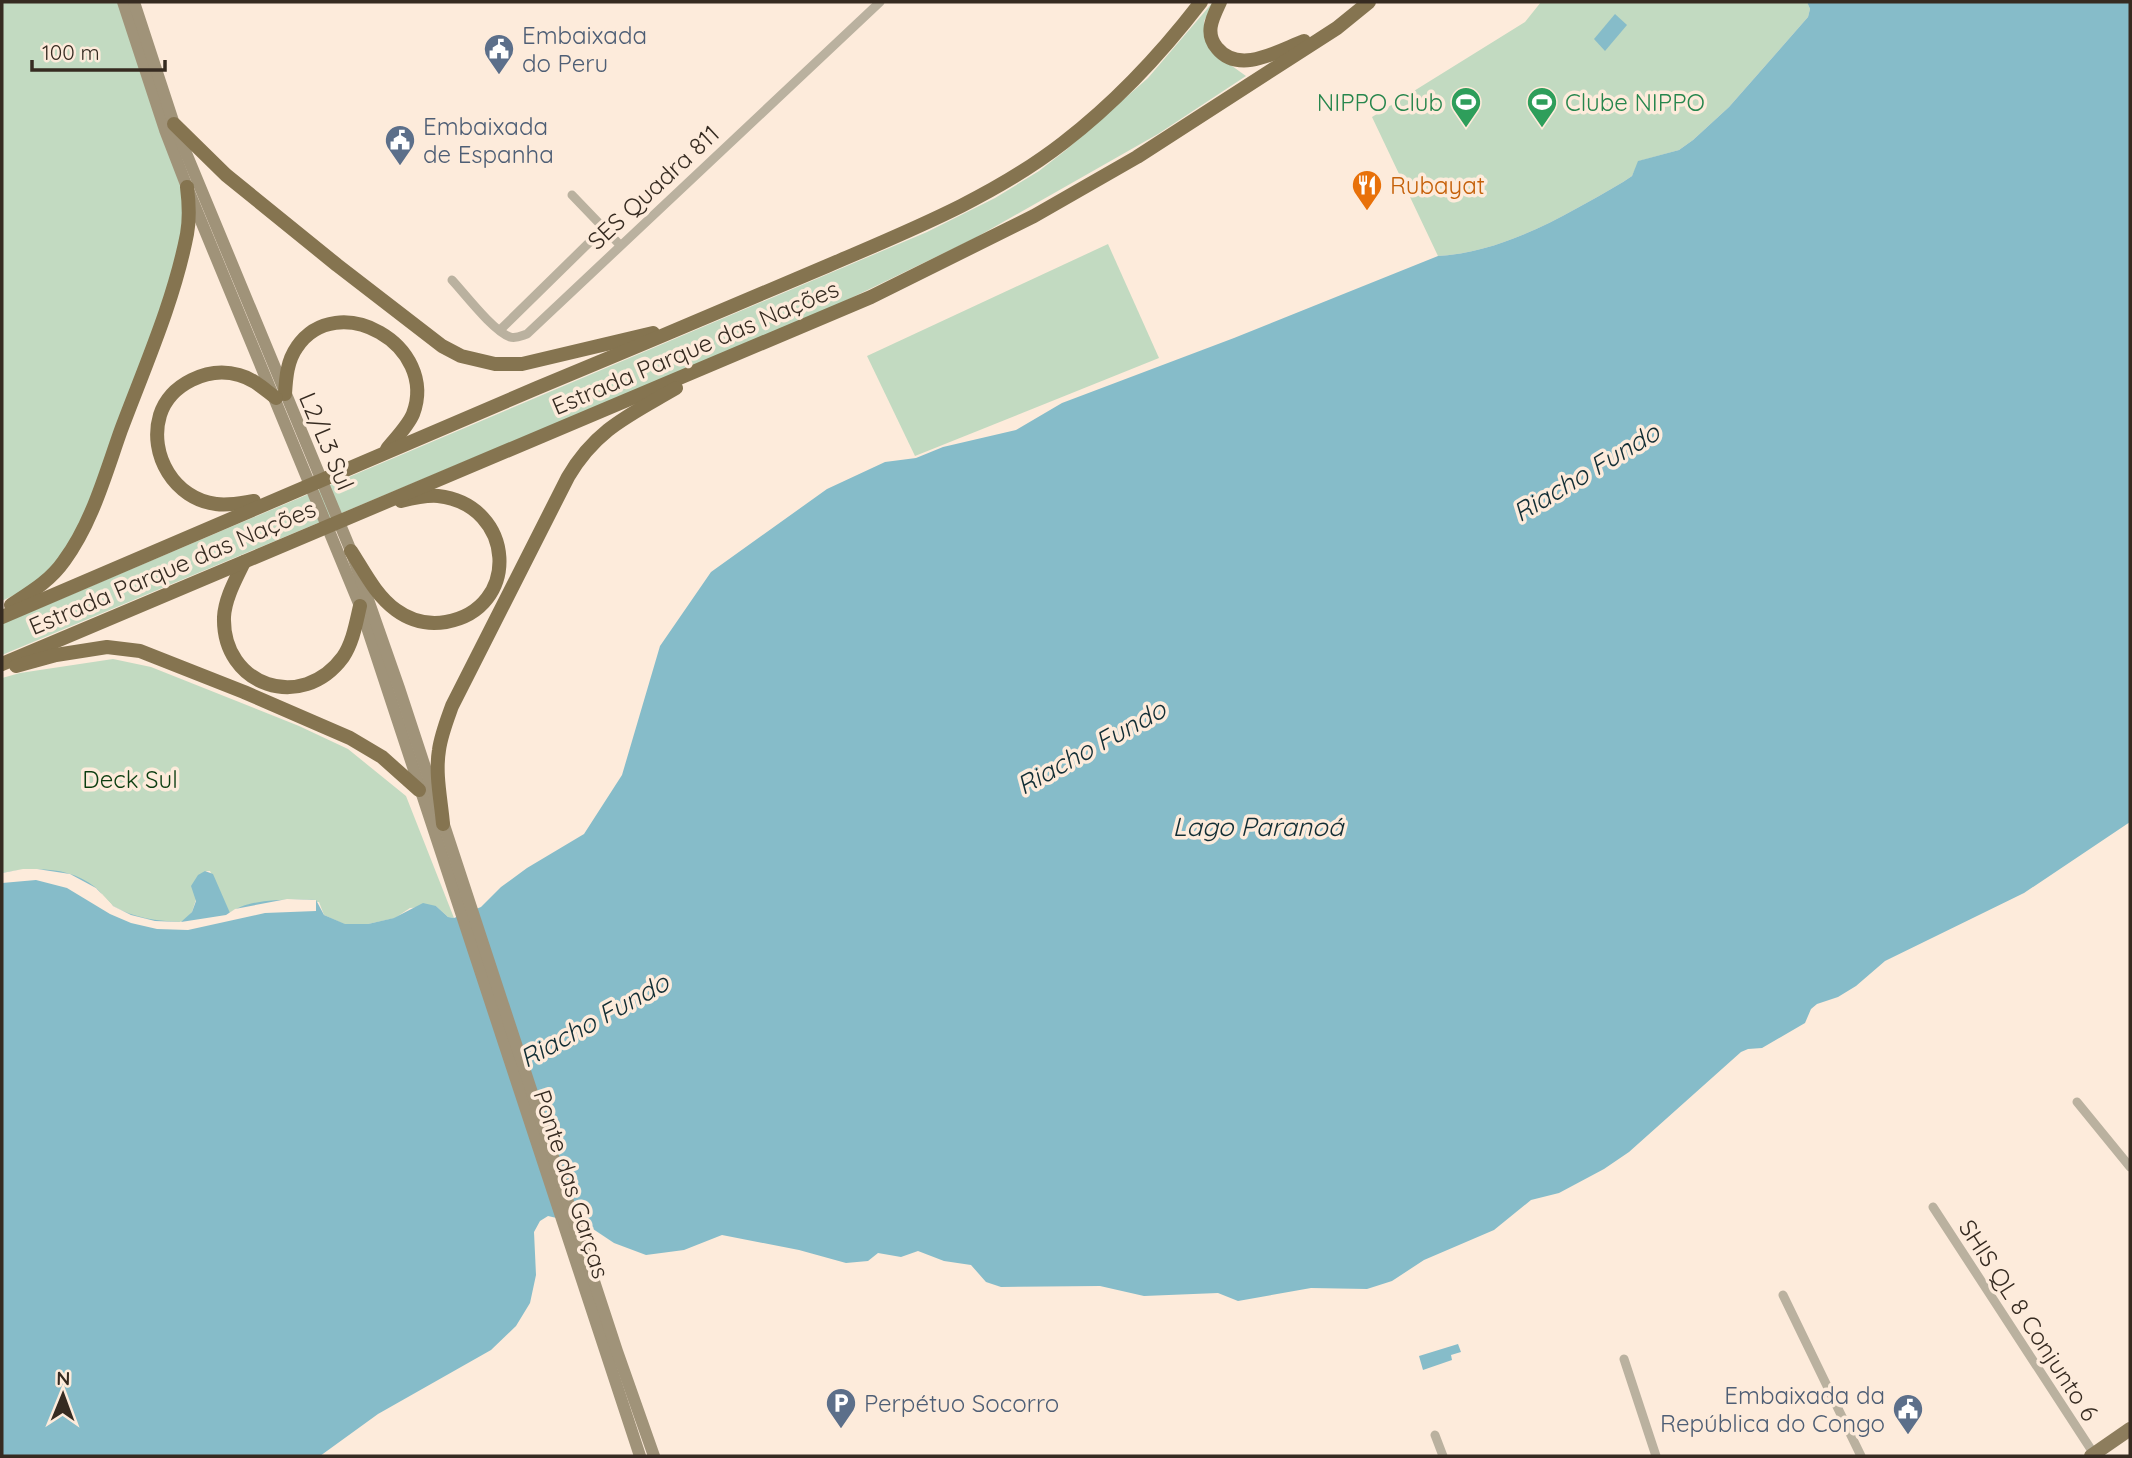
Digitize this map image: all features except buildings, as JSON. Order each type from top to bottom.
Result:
[{"type":"highway","name":"Estrada Parque das Nações","points":[[2,617],[282,495],[957,209],[1062,145],[1129,85],[1201,2]]},
{"type":"highway","points":[[1220,2],[1211,22],[1210,34],[1214,45],[1222,54],[1233,60],[1257,59],[1338,28]]},
{"type":"highway","name":"Estrada Parque das Nações","points":[[2,664],[871,297],[1034,216],[1137,157],[1338,28],[1369,2]]},
{"type":"highway","points":[[174,124],[216,166],[266,208],[442,346],[461,356],[495,364],[522,364],[641,335],[679,329]]},
{"type":"highway","points":[[2,610],[36,589],[56,572],[79,539],[155,340],[181,263],[189,221],[187,187]]},
{"type":"highway","points":[[282,495],[226,505],[214,504],[193,498],[169,475],[157,440],[159,420],[165,404],[178,389],[197,378],[216,373],[239,375],[280,396],[296,348],[319,329],[343,323],[375,329],[389,337],[412,362],[417,388],[413,415],[384,452]]},
{"type":"highway","points":[[443,824],[438,767],[444,728],[452,706],[568,477],[591,443],[611,427],[724,360]]},
{"type":"highway","points":[[351,551],[387,602],[397,611],[416,621],[431,623],[456,620],[478,608],[494,585],[500,569],[500,552],[496,537],[485,520],[472,509],[453,500],[438,496],[420,497],[360,511]]},
{"type":"highway","points":[[244,562],[229,596],[224,617],[225,628],[233,655],[239,664],[259,681],[294,687],[313,684],[321,679],[344,655],[360,606]]},
{"type":"highway","points":[[2,671],[56,656],[107,647],[140,651],[350,738],[382,757],[419,790]]},
{"type":"main road","name":"L2/L3 Sul","points":[[123,2],[165,130],[187,187],[351,551],[470,902]]},
{"type":"main road","name":"L2/L3 Sul","points":[[134,2],[174,124],[360,606],[452,885]]},
{"type":"main road","name":"Ponte das Garças","points":[[452,885],[580,1259],[654,1456]]},
{"type":"main road","name":"Ponte das Garças","points":[[470,902],[640,1456]]},
{"type":"main road","points":[[2092,1455],[2130,1429]]},
{"type":"street","name":"SES Quadra 811","points":[[500,330],[510,337],[517,338],[527,334],[880,2]]},
{"type":"street","points":[[572,195],[620,245]]},
{"type":"street","points":[[452,280],[500,330],[604,228]]},
{"type":"street","points":[[2077,1102],[2130,1167]]},
{"type":"street","name":"SHIS QL 8 Conjunto 6","points":[[1933,1207],[2092,1455]]},
{"type":"street","points":[[1783,1295],[1861,1456]]},
{"type":"street","points":[[1624,1359],[1656,1456]]},
{"type":"street","points":[[1435,1435],[1443,1456]]},
{"type":"green space","points":[[2,2],[124,2],[187,187],[188,231],[79,539],[34,585],[2,601]]},
{"type":"green space","points":[[1213,2],[1204,21],[1211,51],[1246,76],[1158,134],[975,238],[820,313],[2,655],[2,624],[927,232],[995,198],[1039,171],[1066,150],[1148,78]]},
{"type":"green space","name":"Clube NIPPO","points":[[1541,2],[1807,2],[1810,9],[1808,17],[1729,107],[1679,150],[1639,161],[1632,176],[1623,182],[1534,230],[1487,247],[1438,256],[1372,117],[1525,22]]},
{"type":"green space","points":[[1108,244],[1159,358],[915,456],[867,356]]},
{"type":"green space","name":"Deck Sul","points":[[113,659],[151,667],[299,726],[348,749],[406,796],[454,918],[448,917],[436,906],[410,908],[395,918],[368,924],[344,924],[324,915],[319,902],[297,901],[248,905],[230,914],[210,871],[205,871],[192,912],[185,920],[177,923],[155,921],[131,915],[113,906],[102,894],[70,874],[37,869],[2,874],[2,678]]},
{"type":"water","name":"Lago Paranoá","points":[[1807,2],[2130,2],[2130,822],[2024,893],[1885,961],[1856,986],[1838,997],[1817,1004],[1811,1009],[1805,1023],[1762,1048],[1741,1052],[1629,1152],[1604,1169],[1559,1193],[1531,1200],[1494,1230],[1424,1260],[1392,1281],[1367,1289],[1311,1288],[1238,1301],[1218,1293],[1144,1296],[1100,1286],[1001,1287],[986,1282],[971,1265],[944,1261],[918,1251],[901,1257],[878,1253],[868,1261],[846,1263],[799,1250],[722,1235],[684,1250],[646,1255],[614,1243],[587,1225],[548,1216],[540,1221],[534,1232],[536,1275],[530,1303],[516,1326],[491,1350],[378,1414],[320,1456],[2,1456],[2,873],[38,869],[74,875],[95,887],[110,904],[121,910],[172,922],[181,922],[192,912],[196,901],[191,886],[198,875],[205,871],[213,874],[230,913],[259,902],[316,900],[324,915],[345,924],[368,924],[394,918],[423,903],[436,906],[448,917],[454,918],[481,907],[501,887],[527,868],[584,834],[622,775],[660,646],[711,572],[827,489],[885,462],[916,458],[943,447],[1016,430],[1062,403],[1438,256],[1463,253],[1511,240],[1557,219],[1632,176],[1638,161],[1679,150],[1693,140],[1729,107],[1808,17],[1810,9]]},
{"type":"water","points":[[1615,14],[1627,25],[1605,51],[1594,39]]},
{"type":"water","points":[[1458,1344],[1461,1352],[1451,1355],[1452,1360],[1423,1370],[1419,1356]]},
{"type":"pier","points":[[23,869],[70,874],[96,888],[113,906],[131,915],[155,921],[181,922],[226,915],[235,909],[287,899],[316,900],[316,911],[265,913],[188,930],[157,929],[131,923],[110,914],[67,888],[36,880],[2,883],[2,873]]},
{"type":"place","name":"Embaixada do Peru","points":[[499,76]]},
{"type":"place","name":"NIPPO Club","points":[[1466,129]]},
{"type":"place","name":"Clube NIPPO","points":[[1542,129]]},
{"type":"place","name":"Embaixada de Espanha","points":[[400,167]]},
{"type":"place","name":"Rubayat","points":[[1367,212]]},
{"type":"place","name":"Perpétuo Socorro","points":[[841,1430]]},
{"type":"place","name":"Embaixada da República do Congo","points":[[1908,1436]]},
{"type":"water label","name":"Riacho Fundo","points":[[1586,472]]},
{"type":"water label","name":"Riacho Fundo","points":[[1091,747]]},
{"type":"water label","name":"Riacho Fundo","points":[[594,1020]]}]
